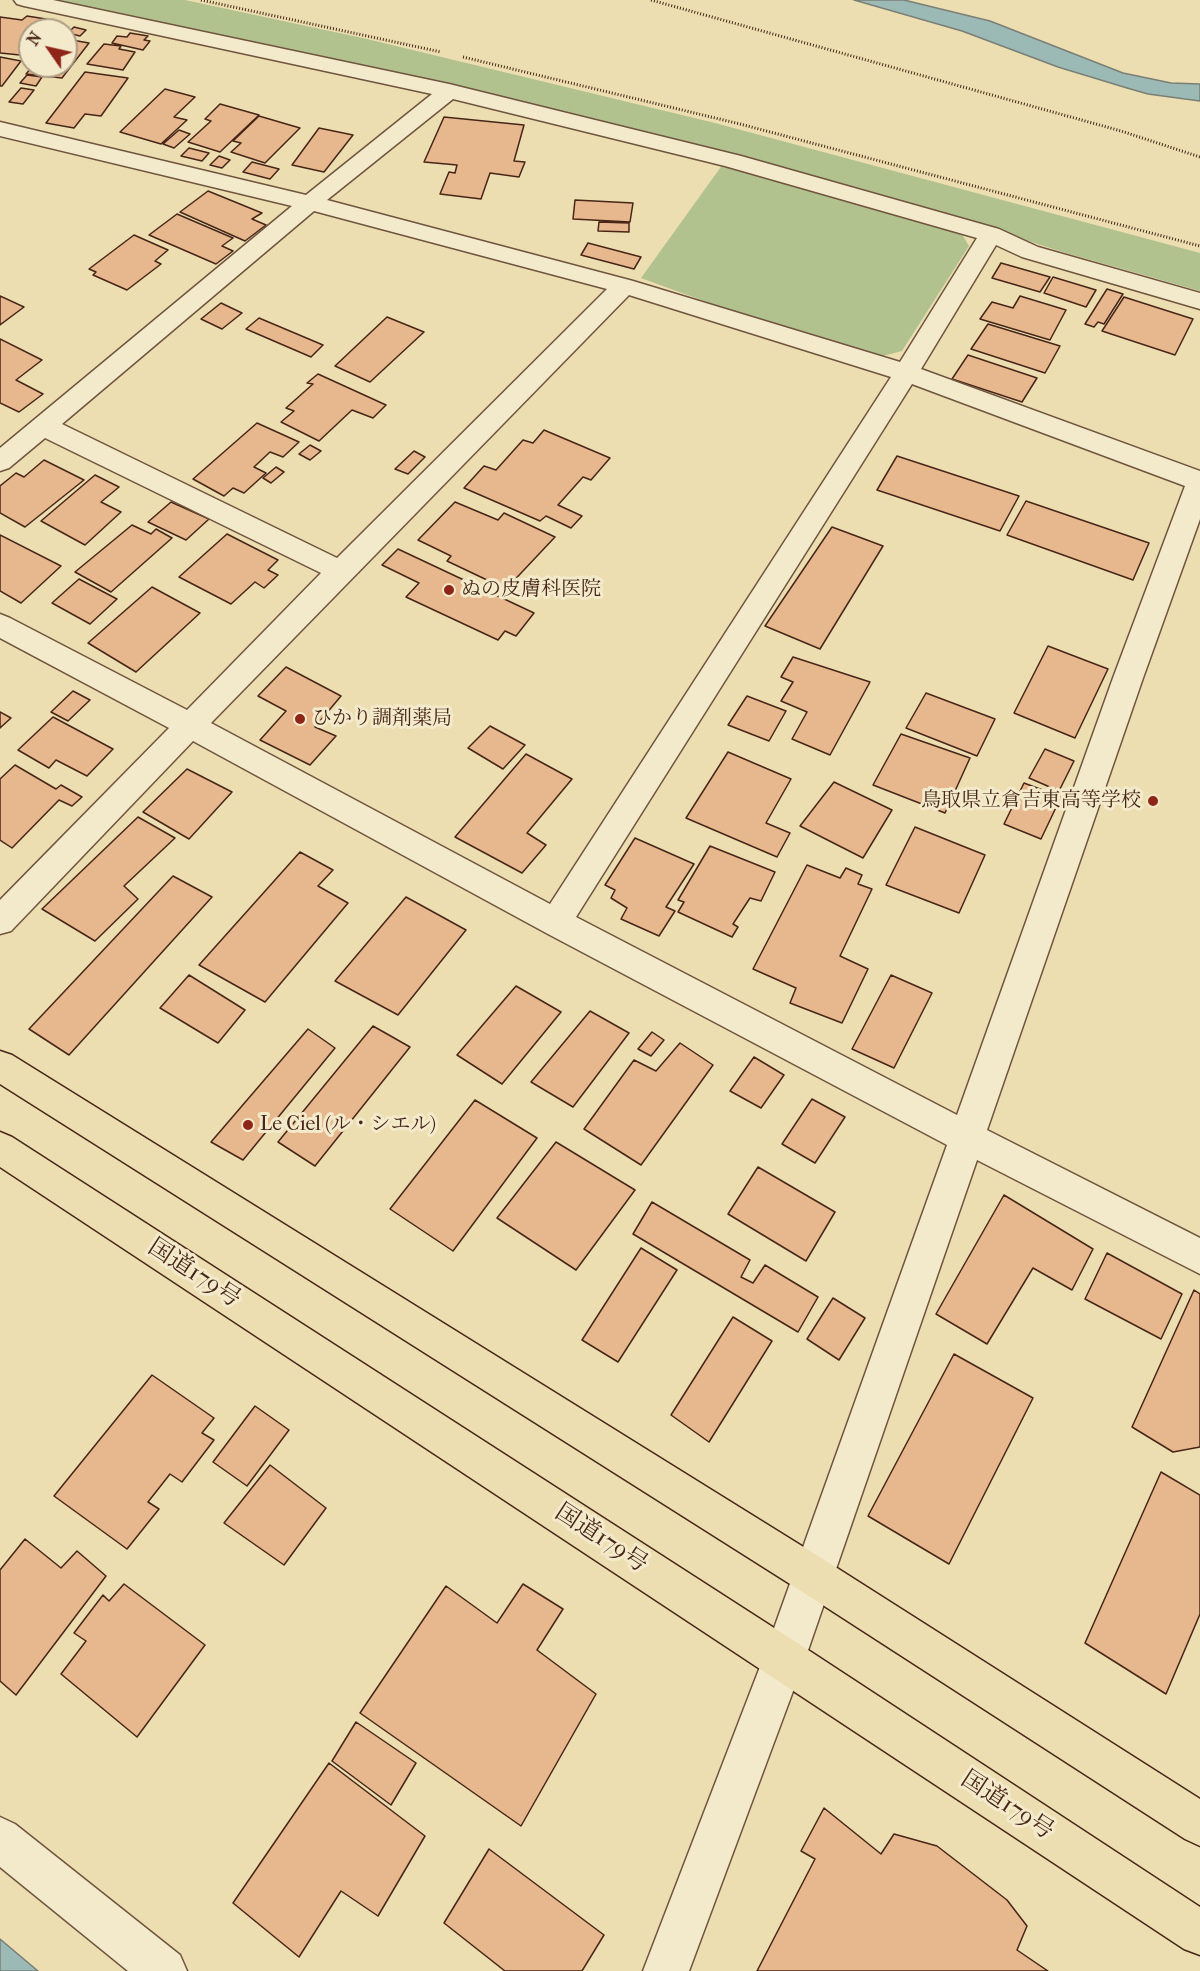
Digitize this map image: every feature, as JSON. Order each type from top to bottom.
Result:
[{"type":"highway","points":[[0,1065],[812,1575],[1200,1824]]},
{"type":"highway","name":"国道179号","points":[[0,1148],[1200,1933]]},
{"type":"street","points":[[24,0],[450,92],[733,161],[991,234],[1030,252],[1200,301]]},
{"type":"street","points":[[0,462],[310,203],[450,92]]},
{"type":"street","points":[[6,135],[310,203],[624,286],[906,374],[1200,482],[1128,678],[784,1659],[666,1971]]},
{"type":"street","points":[[556,922],[906,374],[991,234]]},
{"type":"street","points":[[0,921],[340,571],[624,286]]},
{"type":"street","points":[[43,426],[340,571]]},
{"type":"street","points":[[0,625],[191,724],[556,922],[966,1138],[1200,1257]]},
{"type":"street","points":[[0,1839],[164,1971]]},
{"type":"path","points":[[651,0],[1120,131],[1200,157]]},
{"type":"green space","points":[[53,0],[185,0],[367,39],[715,123],[1200,253],[1200,291],[980,226],[353,67]]},
{"type":"green space","points":[[723,164],[960,231],[969,246],[902,351],[879,357],[734,312],[641,278]]},
{"type":"water","points":[[854,0],[904,0],[990,21],[1123,73],[1171,83],[1200,84],[1200,101],[1148,94],[1127,88],[1058,67],[962,31]]},
{"type":"water","points":[[0,1939],[38,1971],[0,1971]]},
{"type":"building","points":[[0,17],[18,19],[18,55],[0,53]]},
{"type":"building","points":[[78,28],[86,30],[78,36]]},
{"type":"building","points":[[130,33],[148,36],[144,40],[150,41],[143,50],[112,43],[117,36],[127,37]]},
{"type":"building","points":[[78,41],[89,43],[78,57]]},
{"type":"building","points":[[104,44],[121,46],[119,49],[135,52],[123,70],[87,64]]},
{"type":"building","points":[[0,57],[18,60],[18,65],[0,86]]},
{"type":"building","points":[[85,72],[128,78],[101,116],[85,114],[74,128],[46,123]]},
{"type":"building","points":[[24,78],[41,78],[36,86],[20,83]]},
{"type":"building","points":[[21,88],[34,90],[23,104],[9,102]]},
{"type":"building","points":[[165,89],[195,97],[174,117],[187,120],[161,144],[120,132]]},
{"type":"building","points":[[220,104],[259,115],[220,152],[188,142],[211,121],[205,119]]},
{"type":"building","points":[[259,116],[300,128],[265,163],[231,152],[241,143],[233,141]]},
{"type":"building","points":[[444,117],[524,125],[514,161],[525,162],[519,177],[490,173],[481,199],[440,194],[449,172],[455,173],[457,165],[424,162]]},
{"type":"building","points":[[319,128],[353,135],[324,172],[292,165]]},
{"type":"building","points":[[179,130],[190,134],[174,148],[163,144]]},
{"type":"building","points":[[189,148],[209,153],[202,161],[181,156]]},
{"type":"building","points":[[219,156],[230,160],[222,168],[210,165]]},
{"type":"building","points":[[252,162],[279,169],[270,179],[243,172]]},
{"type":"building","points":[[208,191],[262,213],[252,219],[266,225],[245,241],[180,212]]},
{"type":"building","points":[[575,200],[633,203],[630,222],[573,219]]},
{"type":"building","points":[[177,214],[233,238],[222,246],[233,251],[216,264],[149,235]]},
{"type":"building","points":[[599,222],[629,223],[629,232],[598,231]]},
{"type":"building","points":[[134,235],[168,250],[155,261],[161,264],[127,290],[93,275],[96,272],[89,269]]},
{"type":"building","points":[[588,243],[641,257],[634,269],[581,255]]},
{"type":"building","points":[[1001,263],[1050,277],[1040,292],[992,278]]},
{"type":"building","points":[[1053,277],[1096,290],[1086,307],[1044,293]]},
{"type":"building","points":[[1107,289],[1123,294],[1104,324],[1098,322],[1094,327],[1085,324]]},
{"type":"building","points":[[0,296],[24,307],[0,325]]},
{"type":"building","points":[[1020,296],[1066,310],[1050,340],[980,319],[992,302],[1013,308]]},
{"type":"building","points":[[1124,297],[1193,319],[1175,355],[1102,331]]},
{"type":"building","points":[[221,303],[242,313],[222,329],[201,319]]},
{"type":"building","points":[[387,317],[424,332],[370,382],[335,366]]},
{"type":"building","points":[[259,318],[323,345],[311,357],[246,329]]},
{"type":"building","points":[[988,324],[1060,346],[1045,373],[971,349]]},
{"type":"building","points":[[0,339],[42,360],[16,380],[43,394],[19,412],[0,403]]},
{"type":"building","points":[[968,355],[1037,378],[1022,402],[952,379]]},
{"type":"building","points":[[318,374],[386,405],[373,418],[352,410],[319,441],[281,422],[294,411],[286,408],[313,384],[307,383]]},
{"type":"building","points":[[257,423],[299,442],[283,457],[270,452],[254,467],[266,473],[244,493],[233,488],[224,496],[193,479]]},
{"type":"building","points":[[544,430],[610,458],[591,480],[583,477],[558,505],[582,516],[571,528],[546,516],[540,521],[464,488],[484,466],[496,470],[523,440],[533,443]]},
{"type":"building","points":[[310,445],[321,451],[310,460],[299,454]]},
{"type":"building","points":[[414,451],[425,457],[408,474],[395,469]]},
{"type":"building","points":[[897,456],[1019,496],[1000,531],[877,490]]},
{"type":"building","points":[[44,460],[84,480],[25,527],[0,513],[0,486],[16,473],[24,477]]},
{"type":"building","points":[[276,467],[284,472],[271,483],[263,478]]},
{"type":"building","points":[[95,475],[119,487],[101,502],[121,512],[85,545],[41,521]]},
{"type":"building","points":[[1026,501],[1149,543],[1133,580],[1007,535]]},
{"type":"building","points":[[171,502],[209,519],[186,540],[148,522]]},
{"type":"building","points":[[455,502],[498,520],[504,513],[555,537],[506,589],[447,561],[451,556],[418,540]]},
{"type":"building","points":[[132,525],[151,534],[156,529],[172,538],[111,592],[75,572]]},
{"type":"building","points":[[832,527],[883,546],[820,649],[765,626]]},
{"type":"building","points":[[227,534],[278,560],[268,570],[278,575],[264,588],[255,582],[231,604],[179,577]]},
{"type":"building","points":[[0,535],[61,566],[21,603],[0,591]]},
{"type":"building","name":"ぬの皮膚科医院","points":[[398,549],[534,613],[516,636],[505,631],[498,640],[406,597],[419,583],[382,565]]},
{"type":"building","points":[[79,579],[117,599],[90,624],[52,603]]},
{"type":"building","points":[[152,587],[200,613],[136,672],[88,643]]},
{"type":"building","points":[[1048,646],[1108,669],[1075,738],[1014,713]]},
{"type":"building","points":[[793,657],[870,682],[830,755],[792,739],[807,712],[781,701],[793,682],[781,677]]},
{"type":"building","name":"ひかり調剤薬局","points":[[286,667],[341,696],[315,727],[336,736],[310,765],[260,740],[286,711],[258,696]]},
{"type":"building","points":[[73,691],[90,700],[68,721],[51,712]]},
{"type":"building","points":[[926,693],[995,719],[977,756],[906,728]]},
{"type":"building","points":[[747,696],[786,711],[769,741],[728,725]]},
{"type":"building","points":[[0,712],[11,718],[0,728]]},
{"type":"building","points":[[53,717],[113,749],[87,776],[56,760],[49,768],[18,750]]},
{"type":"building","points":[[490,726],[525,745],[503,769],[468,748]]},
{"type":"building","points":[[901,734],[970,758],[945,813],[873,785]]},
{"type":"building","points":[[1045,749],[1074,761],[1059,791],[1029,778]]},
{"type":"building","points":[[728,752],[791,779],[766,823],[790,833],[777,857],[686,818]]},
{"type":"building","points":[[526,754],[572,779],[527,833],[546,845],[522,873],[455,837]]},
{"type":"building","points":[[15,765],[56,789],[61,785],[82,797],[72,806],[59,800],[12,848],[0,840],[0,779]]},
{"type":"building","points":[[187,769],[232,792],[189,839],[143,812]]},
{"type":"building","points":[[834,782],[892,810],[863,858],[800,826]]},
{"type":"building","points":[[1024,783],[1061,797],[1041,839],[1004,824]]},
{"type":"building","points":[[138,817],[175,838],[124,886],[138,899],[95,941],[42,909]]},
{"type":"building","points":[[915,827],[985,855],[959,913],[886,885]]},
{"type":"building","points":[[635,838],[694,864],[666,907],[675,911],[659,936],[621,919],[627,908],[611,898],[615,890],[605,885]]},
{"type":"building","points":[[710,846],[775,872],[761,901],[750,898],[733,924],[738,927],[732,937],[678,912],[684,902],[678,900]]},
{"type":"building","points":[[300,852],[333,870],[318,886],[348,903],[265,1002],[199,965]]},
{"type":"building","points":[[807,865],[840,878],[846,868],[862,875],[858,884],[872,889],[840,956],[868,969],[842,1023],[790,1003],[796,988],[753,969]]},
{"type":"building","points":[[173,876],[212,897],[69,1055],[29,1029]]},
{"type":"building","points":[[406,897],[466,930],[398,1015],[335,981]]},
{"type":"building","points":[[189,975],[245,1010],[218,1043],[160,1008]]},
{"type":"building","points":[[891,975],[932,993],[894,1068],[852,1049]]},
{"type":"building","points":[[516,986],[561,1012],[502,1084],[457,1055]]},
{"type":"building","points":[[590,1011],[629,1033],[573,1107],[531,1082]]},
{"type":"building","points":[[373,1026],[410,1047],[315,1166],[278,1142]]},
{"type":"building","points":[[308,1029],[335,1048],[243,1160],[211,1142]]},
{"type":"building","points":[[652,1032],[664,1040],[651,1056],[638,1049]]},
{"type":"building","points":[[680,1043],[713,1065],[641,1165],[584,1129],[634,1060],[656,1071]]},
{"type":"building","points":[[754,1057],[784,1075],[761,1108],[730,1091]]},
{"type":"building","points":[[812,1099],[845,1117],[815,1163],[782,1144]]},
{"type":"building","points":[[475,1100],[537,1138],[453,1251],[390,1209]]},
{"type":"building","points":[[556,1142],[635,1190],[576,1270],[497,1218]]},
{"type":"building","points":[[758,1167],[835,1212],[806,1261],[728,1214]]},
{"type":"building","points":[[1004,1195],[1093,1249],[1072,1290],[1033,1268],[987,1344],[936,1314]]},
{"type":"building","points":[[652,1202],[750,1260],[741,1277],[753,1283],[765,1265],[818,1297],[798,1332],[633,1234]]},
{"type":"building","points":[[641,1248],[677,1270],[618,1362],[582,1340]]},
{"type":"building","points":[[1107,1253],[1182,1294],[1161,1339],[1085,1299]]},
{"type":"building","points":[[1194,1290],[1200,1294],[1200,1447],[1173,1452],[1132,1427]]},
{"type":"building","points":[[833,1298],[865,1318],[839,1360],[807,1339]]},
{"type":"building","points":[[733,1317],[772,1341],[709,1442],[671,1415]]},
{"type":"building","points":[[954,1354],[1033,1398],[949,1564],[868,1516]]},
{"type":"building","points":[[152,1375],[214,1418],[202,1433],[214,1440],[182,1482],[170,1474],[148,1502],[159,1509],[127,1549],[54,1496]]},
{"type":"building","points":[[255,1406],[289,1430],[247,1486],[213,1462]]},
{"type":"building","points":[[270,1465],[326,1508],[284,1565],[224,1523]]},
{"type":"building","points":[[1161,1472],[1200,1495],[1200,1614],[1166,1694],[1085,1643]]},
{"type":"building","points":[[25,1539],[61,1568],[77,1551],[106,1576],[16,1695],[0,1681],[0,1570]]},
{"type":"building","points":[[124,1584],[205,1645],[137,1737],[61,1674],[86,1641],[74,1633],[103,1595],[109,1601]]},
{"type":"building","points":[[523,1584],[563,1609],[537,1650],[596,1694],[521,1826],[360,1713],[446,1586],[497,1623]]},
{"type":"building","points":[[356,1722],[416,1763],[391,1805],[332,1761]]},
{"type":"building","points":[[329,1763],[425,1836],[378,1916],[341,1891],[299,1957],[233,1903]]},
{"type":"building","points":[[824,1808],[881,1854],[894,1834],[937,1846],[1007,1900],[1027,1926],[1017,1950],[1048,1971],[757,1971],[815,1859],[801,1851]]},
{"type":"building","points":[[489,1849],[604,1935],[582,1971],[505,1971],[444,1923]]},
{"type":"place","name":"ぬの皮膚科医院","points":[[449,590]]},
{"type":"place","name":"ひかり調剤薬局","points":[[300,719]]},
{"type":"place","name":"鳥取県立倉吉東高等学校","points":[[1153,801]]},
{"type":"place","name":"Le Ciel (ル・シエル)","points":[[248,1125]]}]
